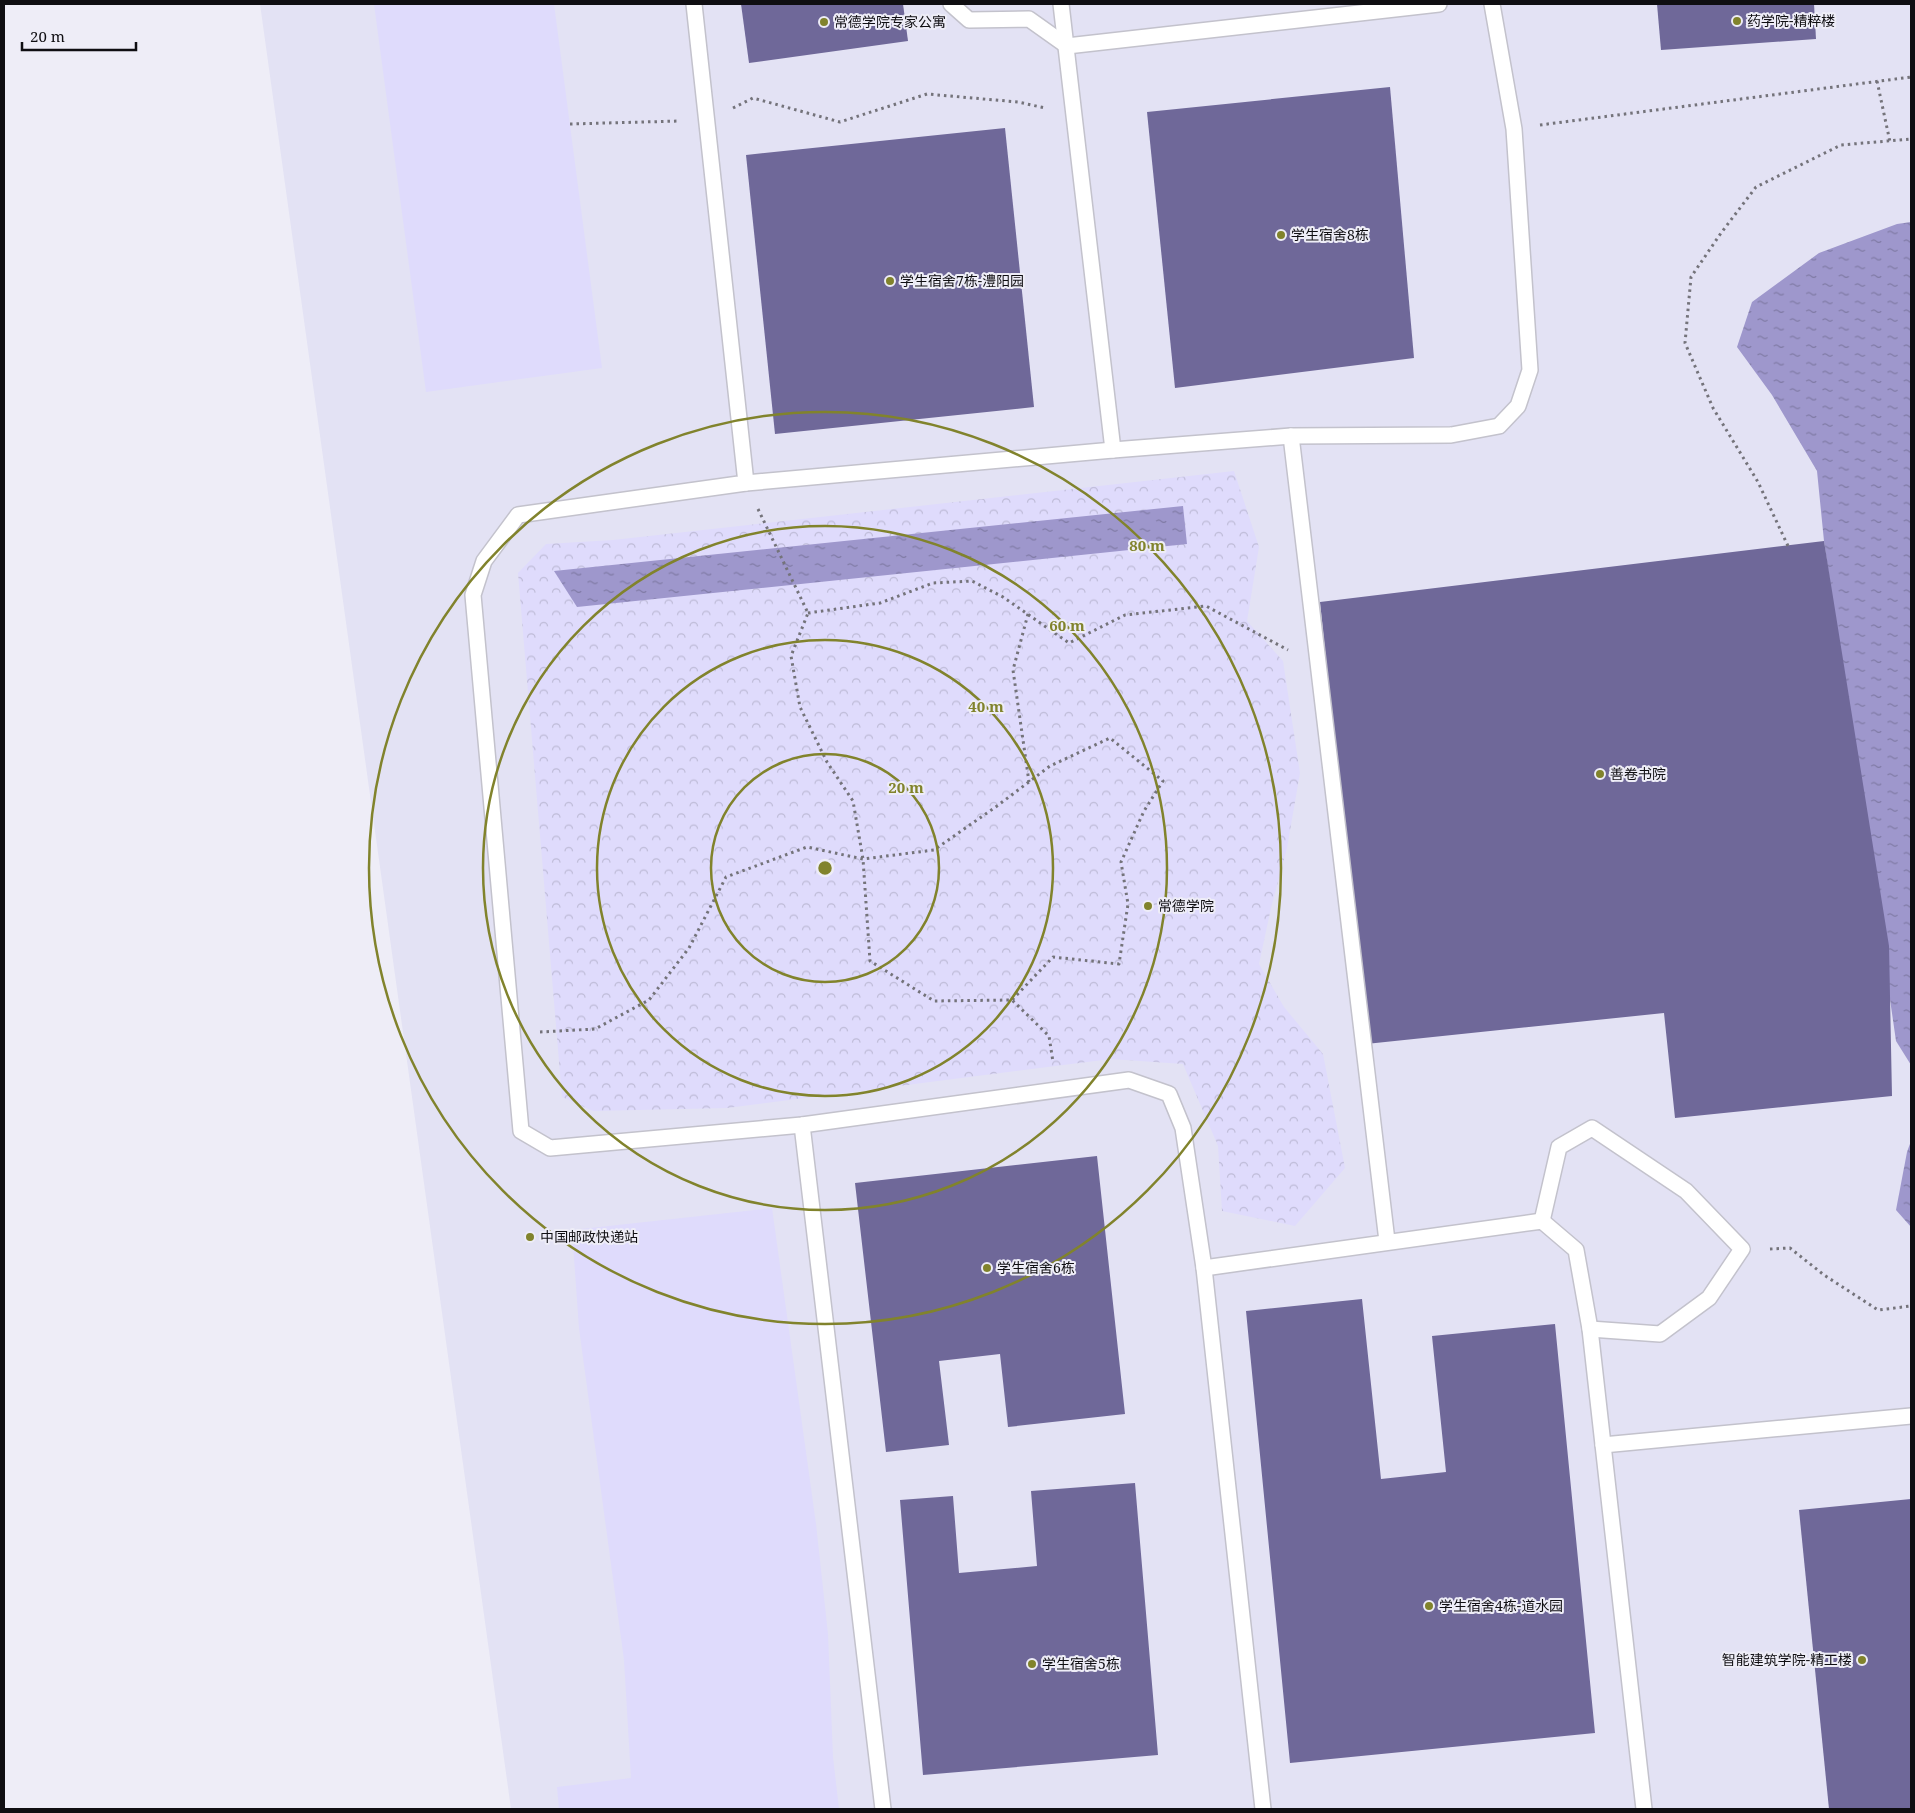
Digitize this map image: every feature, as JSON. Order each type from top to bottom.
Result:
[{"type":"lane","points":[[694,4],[746,483]]},
{"type":"lane","points":[[951,4],[969,20],[1029,19],[1067,46],[1439,4]]},
{"type":"lane","points":[[1061,4],[1076,115],[1113,450]]},
{"type":"lane","points":[[1263,1809],[1204,1268],[1183,1128],[1169,1094],[1129,1080],[802,1125],[550,1148],[521,1131],[473,596],[484,561],[518,515],[746,483],[1291,436],[1451,435],[1499,426],[1518,406],[1530,370],[1514,129],[1492,4]]},
{"type":"lane","points":[[1291,436],[1387,1241]]},
{"type":"lane","points":[[802,1125],[883,1809]]},
{"type":"lane","points":[[1542,1221],[1559,1147],[1592,1128],[1686,1191],[1742,1249],[1708,1298],[1660,1334],[1590,1329]]},
{"type":"lane","points":[[1204,1268],[1387,1241],[1542,1221],[1576,1250],[1590,1329],[1644,1809]]},
{"type":"lane","points":[[1603,1445],[1911,1416]]},
{"type":"path","points":[[1514,129],[1911,77]]},
{"type":"path","points":[[1877,81],[1890,142]]},
{"type":"path","points":[[570,124],[707,120],[753,98],[840,122],[927,94],[1018,102],[1076,115]]},
{"type":"path","points":[[1788,546],[1758,482],[1713,408],[1685,342],[1691,276],[1756,187],[1841,145],[1911,139]]},
{"type":"path","points":[[746,483],[808,613],[791,656],[800,707],[826,762],[853,801],[863,859],[870,961],[934,1001],[1012,1000],[1049,1036],[1058,1090]]},
{"type":"path","points":[[808,613],[880,603],[934,583],[972,581],[1003,597],[1069,643],[1125,615],[1206,606],[1319,667]]},
{"type":"path","points":[[1028,614],[1013,670],[1029,782]]},
{"type":"path","points":[[512,1034],[595,1029],[649,1000],[689,948],[726,877],[807,847],[863,859],[934,850],[1050,766],[1110,738],[1163,781],[1144,811],[1121,862],[1128,904],[1119,964],[1053,956],[1012,1000]]},
{"type":"path","points":[[1742,1249],[1790,1248],[1824,1275],[1878,1310],[1911,1306]]},
{"type":"shaded area","name":"常德学院","points":[[260,4],[1911,4],[1911,1809],[511,1809]]},
{"type":"green space","points":[[374,4],[554,4],[602,368],[426,392]]},
{"type":"green space","points":[[1234,471],[1259,547],[1247,621],[1283,661],[1300,773],[1287,848],[1259,964],[1284,1007],[1323,1054],[1345,1168],[1295,1226],[1222,1211],[1218,1146],[1183,1064],[1111,1059],[727,1108],[593,1111],[562,1097],[518,573],[546,544],[613,540]]},
{"type":"green space","points":[[772,1208],[816,1524],[828,1634],[833,1757],[839,1809],[559,1809],[557,1787],[631,1778],[624,1660],[579,1328],[572,1230]]},
{"type":"water","points":[[1911,222],[1911,1065],[1896,1041],[1824,541],[1817,471],[1772,395],[1737,347],[1752,302],[1819,253],[1897,224]]},
{"type":"water","points":[[1183,506],[1187,544],[577,607],[554,571]]},
{"type":"water","points":[[1911,1141],[1911,1227],[1896,1210],[1907,1152]]},
{"type":"building","name":"常德学院专家公寓","points":[[741,4],[903,4],[908,41],[749,63]]},
{"type":"building","name":"药学院-精粹楼","points":[[1657,4],[1814,4],[1816,39],[1661,50]]},
{"type":"building","name":"学生宿舍8栋","points":[[1390,87],[1414,358],[1175,388],[1147,112]]},
{"type":"building","name":"学生宿舍7栋-澧阳园","points":[[1005,128],[1034,407],[775,434],[746,155]]},
{"type":"building","name":"善卷书院","points":[[1824,541],[1889,946],[1892,1096],[1675,1118],[1664,1013],[1366,1044],[1320,602]]},
{"type":"building","name":"学生宿舍6栋","points":[[1097,1156],[1125,1414],[1008,1427],[1000,1354],[939,1361],[949,1445],[886,1452],[855,1183]]},
{"type":"building","name":"学生宿舍4栋-道水园","points":[[1362,1299],[1381,1479],[1446,1472],[1432,1336],[1555,1324],[1595,1733],[1290,1763],[1246,1311]]},
{"type":"building","name":"学生宿舍5栋","points":[[1135,1483],[1158,1755],[923,1775],[900,1500],[953,1496],[959,1573],[1037,1566],[1031,1491]]},
{"type":"building","name":"智能建筑学院-精工楼","points":[[1911,1499],[1911,1809],[1829,1809],[1799,1510]]},
{"type":"place","name":"药学院-精粹楼","points":[[1737,21]]},
{"type":"place","name":"常德学院专家公寓","points":[[824,22]]},
{"type":"place","name":"学生宿舍8栋","points":[[1281,235]]},
{"type":"place","name":"学生宿舍7栋-澧阳园","points":[[890,281]]},
{"type":"place","name":"善卷书院","points":[[1600,774]]},
{"type":"place","name":"常德学院","points":[[1148,906]]},
{"type":"place","name":"中国邮政快递站","points":[[530,1237]]},
{"type":"place","name":"学生宿舍6栋","points":[[987,1268]]},
{"type":"place","name":"学生宿舍4栋-道水园","points":[[1429,1606]]},
{"type":"place","name":"智能建筑学院-精工楼","points":[[1862,1660]]},
{"type":"place","name":"学生宿舍5栋","points":[[1032,1664]]}]
